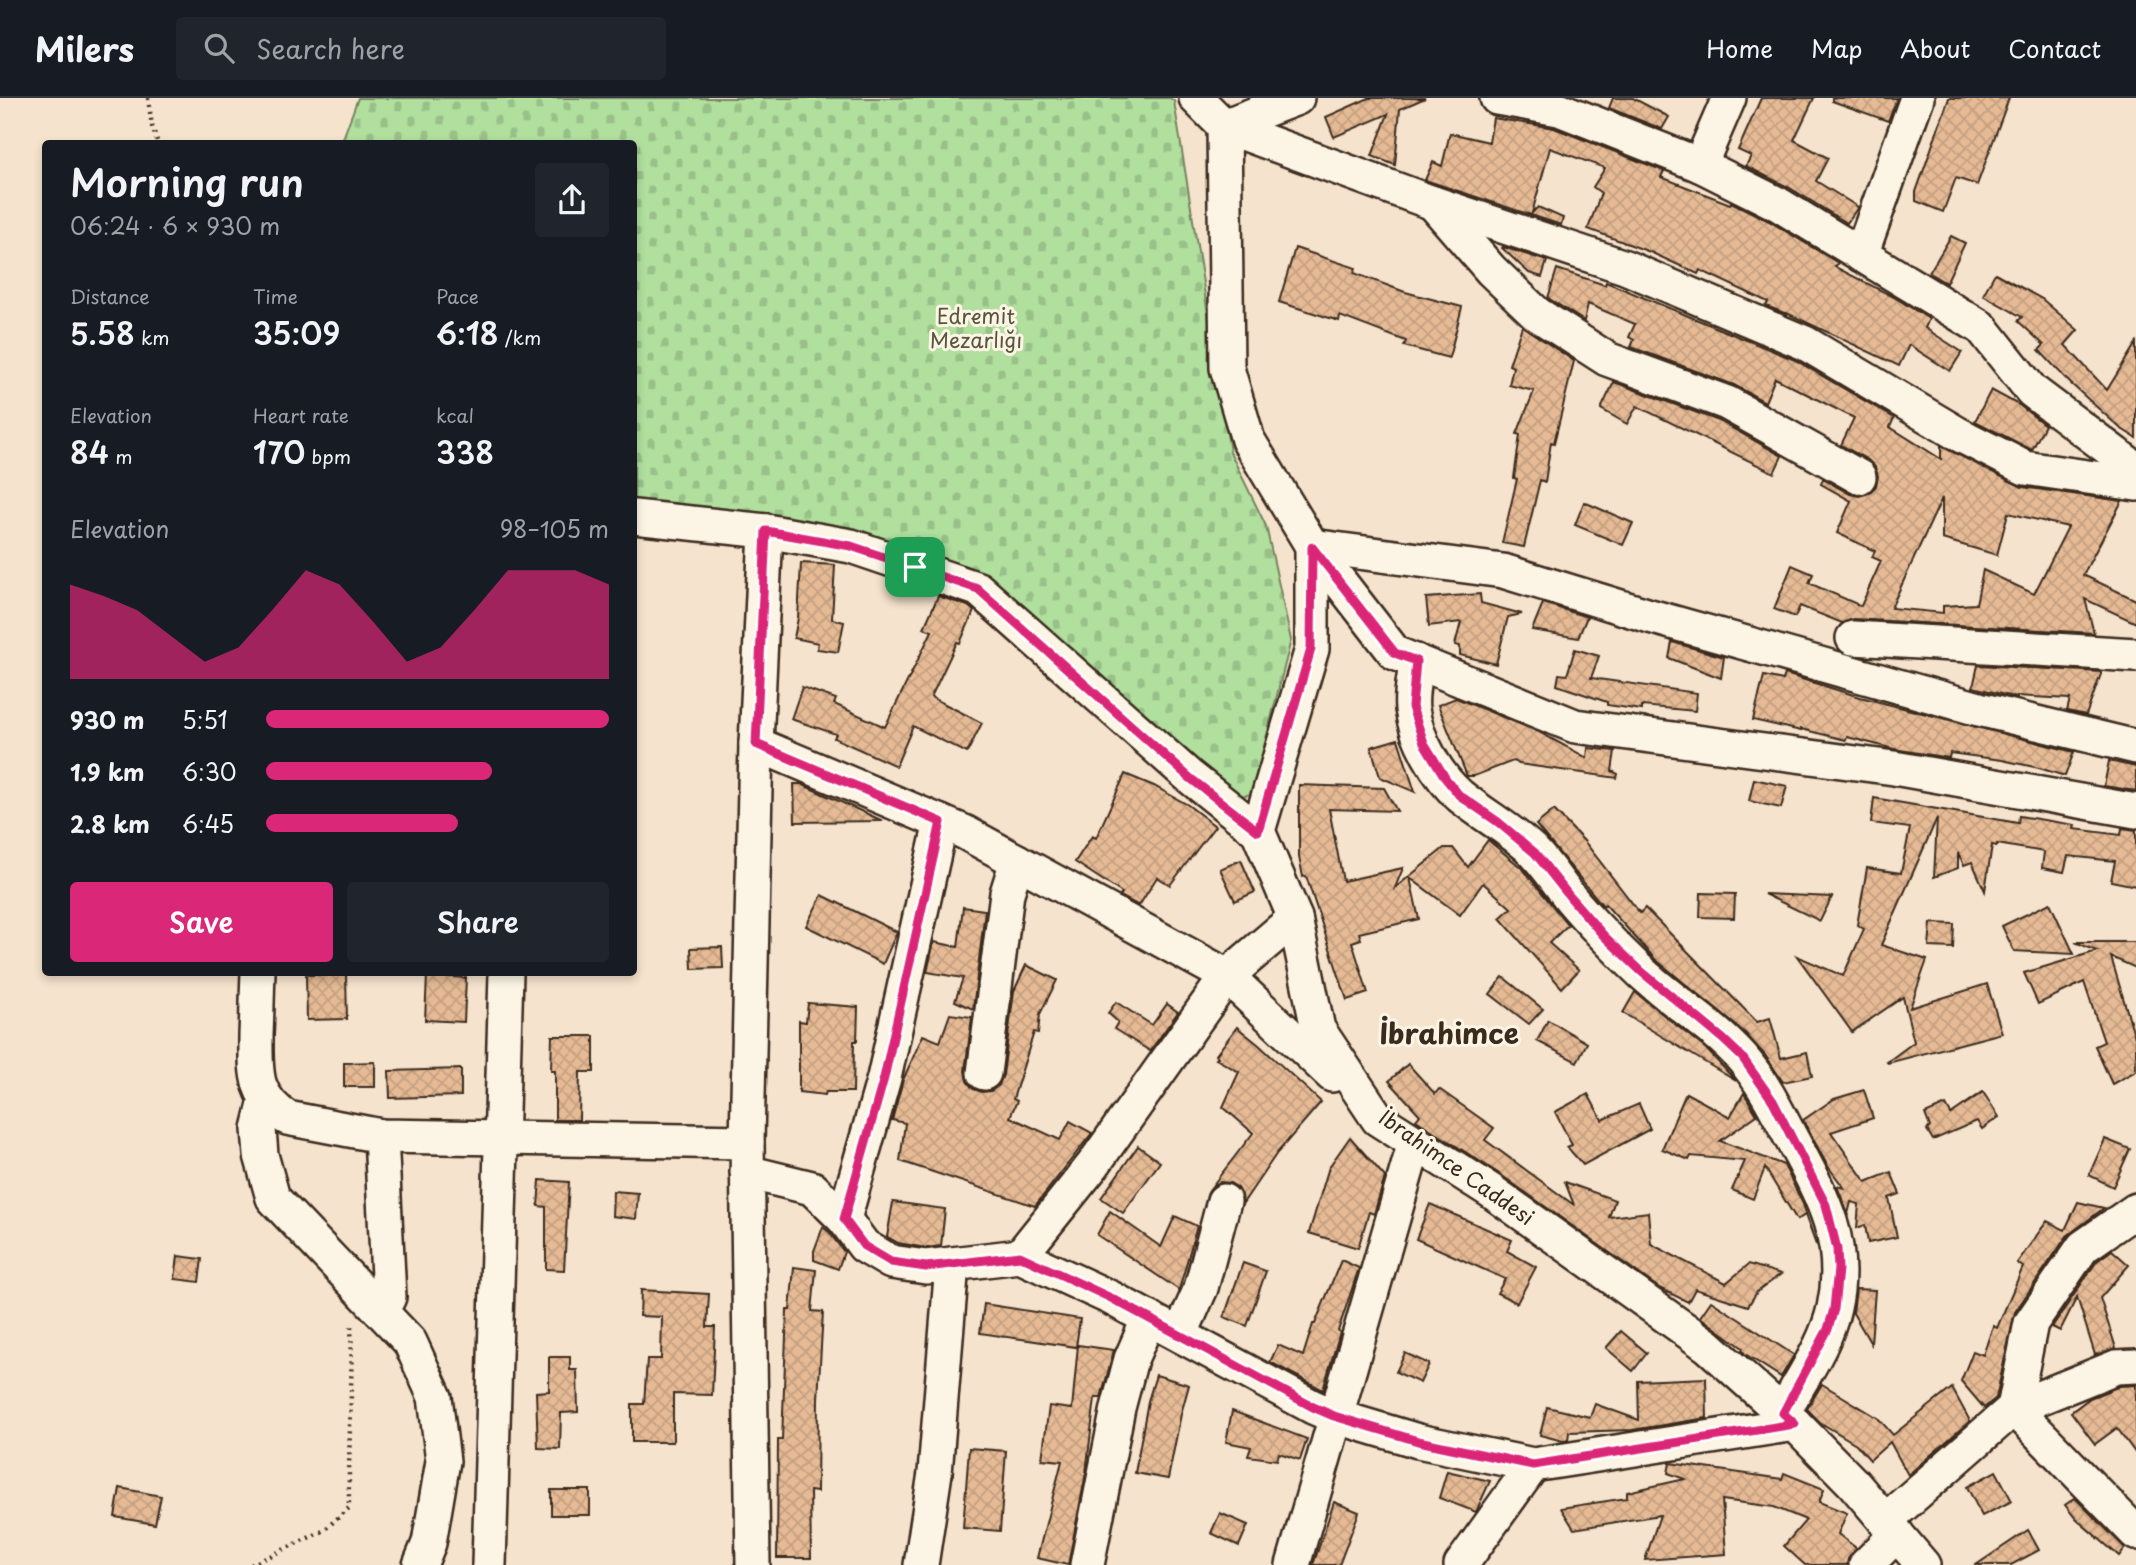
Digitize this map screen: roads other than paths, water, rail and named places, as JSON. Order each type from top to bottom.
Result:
[{"type":"street","points":[[1196,98],[1224,126],[1433,204],[1625,267],[1805,343],[1958,435],[2025,468],[2136,484]]},
{"type":"street","points":[[1224,126],[1297,98]]},
{"type":"street","points":[[1497,98],[1559,109],[1700,165],[1777,204],[1982,328],[2032,391],[2136,469]]},
{"type":"street","points":[[1700,165],[1728,98]]},
{"type":"street","points":[[1861,256],[1917,98]]},
{"type":"street","points":[[1224,126],[1227,368],[1248,440],[1312,547],[1395,653],[1575,726],[1894,768],[2136,811]]},
{"type":"street","points":[[1433,204],[1500,279],[1537,314],[1572,337],[1608,359],[1727,403],[1858,477]]},
{"type":"street","points":[[637,517],[766,531],[851,546],[978,589],[1190,778],[1258,831],[1311,649],[1312,547]]},
{"type":"street","points":[[752,1565],[747,1157],[756,744],[766,531]]},
{"type":"street","points":[[1312,547],[1503,571],[1650,616],[1979,709],[2136,747]]},
{"type":"street","points":[[1853,638],[2136,655]]},
{"type":"street","points":[[258,976],[255,1066],[259,1087],[266,1100],[287,1118],[382,1136],[502,1138],[747,1157],[812,1188],[844,1219],[864,1246],[891,1262],[926,1267],[1020,1256],[1111,1298],[1334,1416],[1418,1441],[1533,1465],[1789,1418],[1834,1309],[1837,1249],[1826,1205],[1773,1101],[1742,1057],[1604,936],[1535,853],[1498,822],[1459,795],[1446,779],[1424,743],[1412,707],[1416,661]]},
{"type":"street","points":[[756,744],[941,822],[1227,976],[1378,1119]]},
{"type":"street","points":[[844,1219],[884,1078],[941,822]]},
{"type":"street","name":"İbrahimce Caddesi","points":[[1258,831],[1295,918],[1318,1029],[1378,1119],[1491,1191],[1708,1346],[1789,1418],[1853,1482],[1923,1565]]},
{"type":"street","points":[[984,1073],[1007,893],[1017,861]]},
{"type":"street","points":[[1020,1256],[1093,1165],[1227,976],[1295,918]]},
{"type":"street","points":[[489,1565],[506,976]]},
{"type":"street","points":[[266,1100],[259,1129],[261,1156],[273,1198],[410,1342],[435,1397],[443,1461],[429,1543],[420,1565]]},
{"type":"street","points":[[381,1311],[389,1297],[382,1136]]},
{"type":"street","points":[[1293,1565],[1415,1142]]},
{"type":"street","points":[[1180,1335],[1201,1288],[1224,1201]]},
{"type":"street","points":[[2014,1408],[2031,1324],[2083,1247],[2136,1210]]},
{"type":"street","points":[[921,1565],[934,1474],[952,1264]]},
{"type":"street","points":[[1087,1565],[1118,1408],[1131,1359],[1149,1318]]},
{"type":"street","points":[[1866,1565],[1891,1527],[2014,1408],[2116,1367],[2136,1366]]},
{"type":"street","points":[[2014,1408],[2136,1533]]},
{"type":"street","points":[[1461,1565],[1533,1465]]},
{"type":"district","name":"İbrahimce","points":[[1449,1034]]},
{"type":"park label","name":"Edremit Mezarlığı","points":[[976,329]]}]
